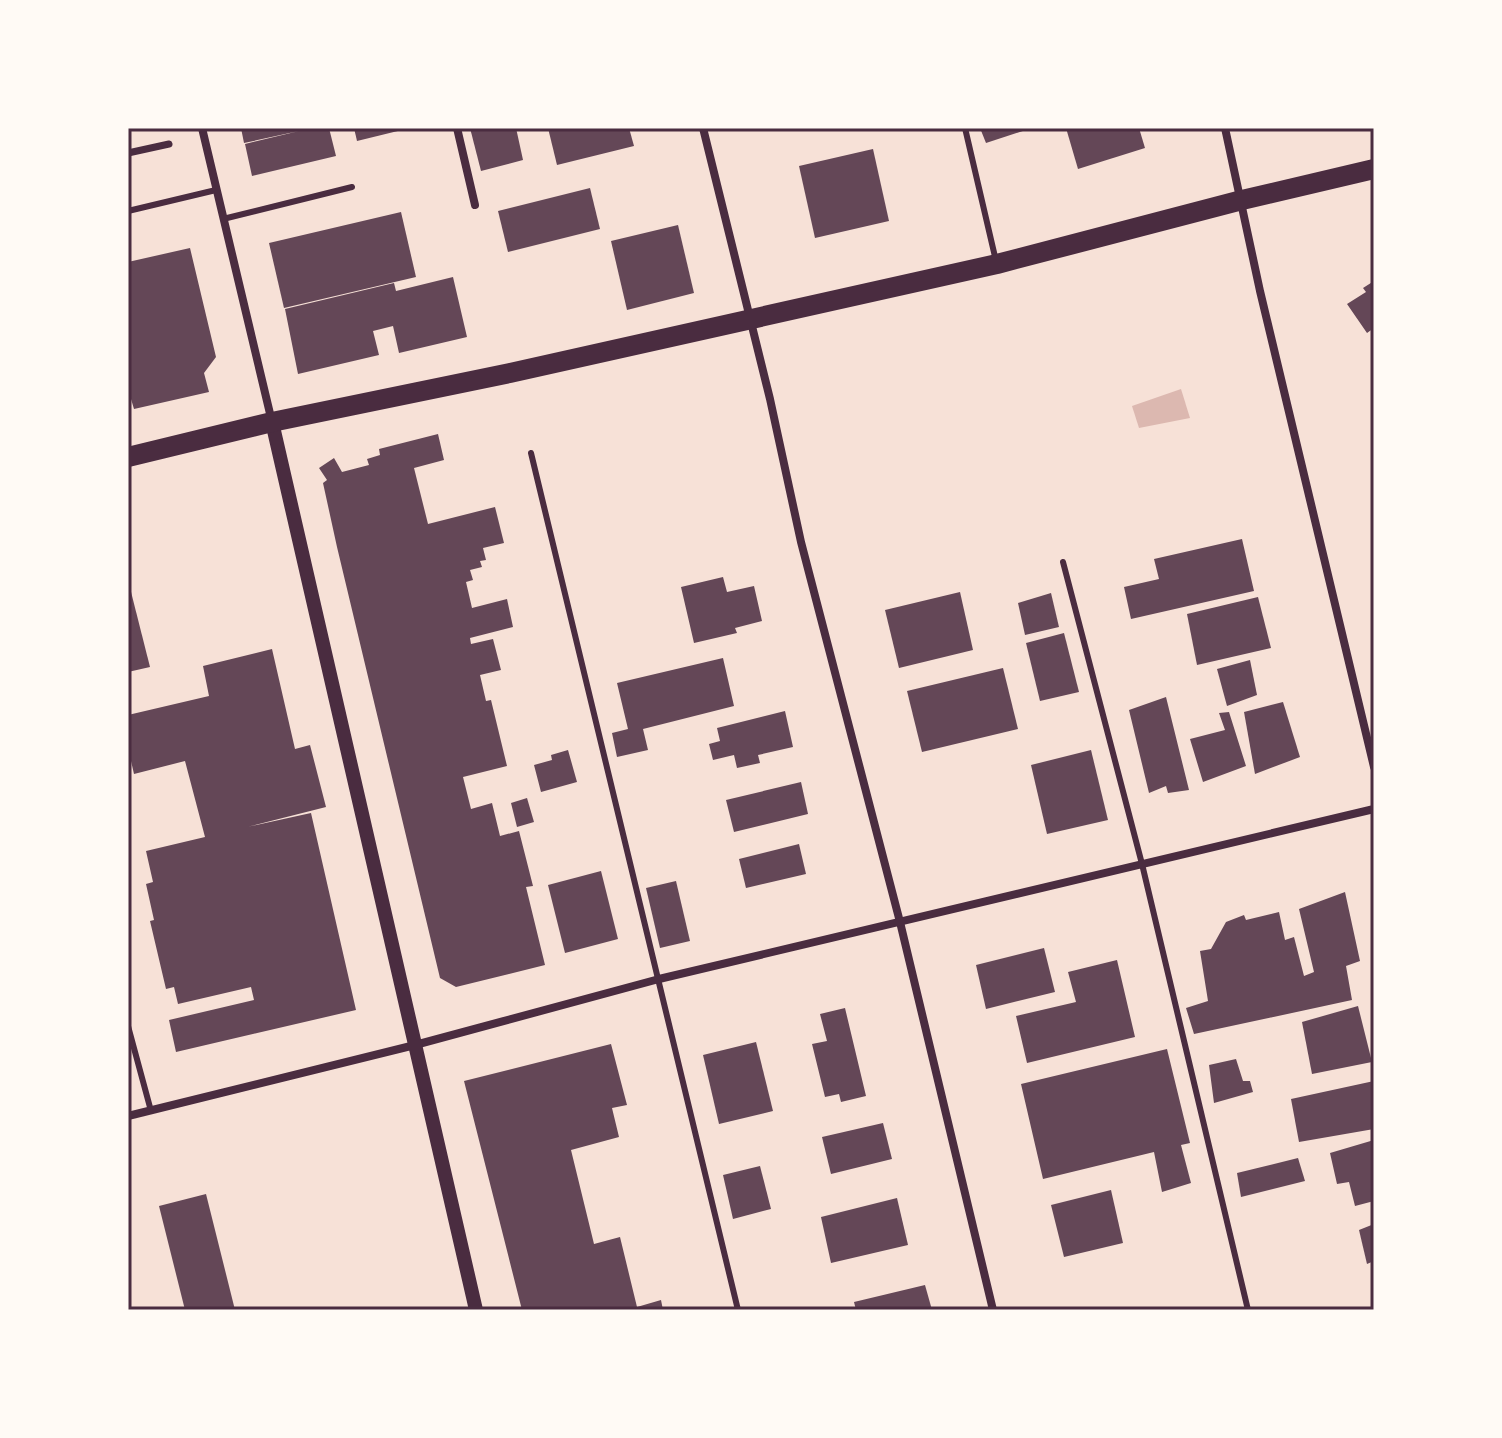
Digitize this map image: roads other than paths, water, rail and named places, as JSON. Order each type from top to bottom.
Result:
[{"type":"main road","points":[[128,457],[272,422],[997,264],[1374,169]]},
{"type":"street","points":[[202,128],[476,1310]]},
{"type":"street","points":[[457,128],[475,205]]},
{"type":"street","points":[[703,128],[770,399],[801,542],[900,922],[993,1310]]},
{"type":"street","points":[[1225,128],[1264,306],[1374,767]]},
{"type":"street","points":[[128,153],[169,144]]},
{"type":"street","points":[[128,1116],[415,1045],[659,979],[1374,809]]},
{"type":"lane","points":[[965,128],[997,264]]},
{"type":"lane","points":[[223,219],[352,187]]},
{"type":"lane","points":[[128,211],[216,190]]},
{"type":"lane","points":[[531,453],[738,1310]]},
{"type":"lane","points":[[1063,562],[1142,864],[1248,1310]]},
{"type":"lane","points":[[128,1026],[151,1111]]}]
